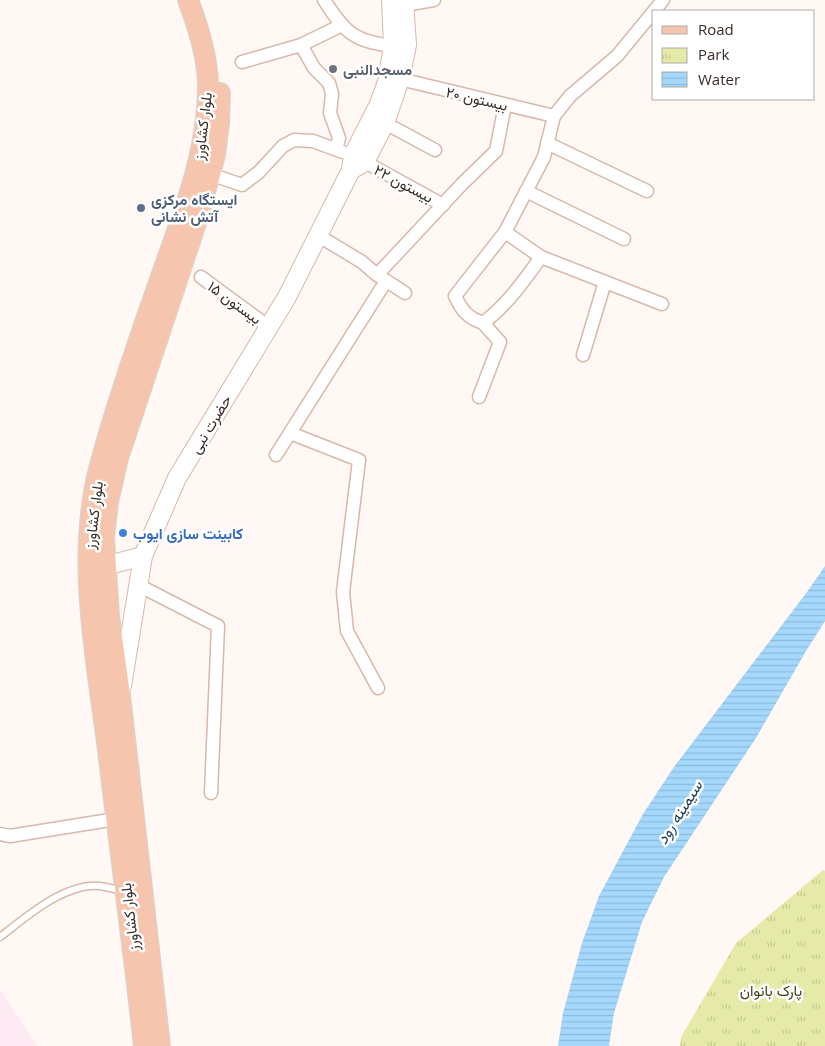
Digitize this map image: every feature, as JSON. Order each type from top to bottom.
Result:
[{"type":"main road","name":"بلوار کشاورز","points":[[160,1046],[120,695],[109,616],[104,537],[108,502],[118,458],[190,217],[201,154],[208,83],[204,50],[197,22],[188,0]]},
{"type":"main road","name":"بلوار کشاورز","points":[[144,1046],[91,602],[88,550],[91,509],[100,466],[151,306],[210,174],[215,155],[219,123],[220,85],[215,48],[201,0]]},
{"type":"street","points":[[324,0],[350,33],[368,43],[393,46]]},
{"type":"street","points":[[400,2],[434,0]]},
{"type":"street","points":[[655,10],[663,0]]},
{"type":"street","points":[[356,163],[387,82],[400,2]]},
{"type":"street","points":[[356,163],[385,124],[400,80],[407,46],[400,2]]},
{"type":"street","points":[[479,397],[500,342],[483,324],[471,319],[455,296],[505,232],[544,157],[554,116],[570,96],[617,56],[652,13]]},
{"type":"street","points":[[242,62],[301,45],[342,25]]},
{"type":"street","points":[[301,45],[314,68],[329,84],[332,94],[330,113],[339,138],[336,149]]},
{"type":"street","name":"بیستون ۲۰","points":[[400,80],[554,116]]},
{"type":"street","points":[[276,454],[382,278],[443,205],[496,151],[505,105]]},
{"type":"street","points":[[385,124],[435,150]]},
{"type":"street","name":"بیستون ۲۲","points":[[210,174],[242,185],[259,172],[284,146],[294,140],[313,141],[336,149],[356,163],[443,205]]},
{"type":"street","points":[[547,143],[647,191]]},
{"type":"street","name":"حضرت نبی","points":[[120,695],[143,556],[177,478],[287,297],[356,163]]},
{"type":"street","points":[[526,191],[624,239]]},
{"type":"street","points":[[505,232],[541,258],[662,304]]},
{"type":"street","points":[[319,236],[362,262],[405,293]]},
{"type":"street","points":[[483,324],[520,285],[541,258]]},
{"type":"street","name":"بیستون ۱۵","points":[[202,276],[269,327]]},
{"type":"street","points":[[583,354],[605,282]]},
{"type":"street","points":[[290,433],[359,460],[343,592],[347,631],[378,688]]},
{"type":"street","points":[[105,566],[143,556]]},
{"type":"street","points":[[138,585],[218,626],[211,793]]},
{"type":"street","points":[[0,834],[10,836],[116,819]]},
{"type":"lane","points":[[0,938],[35,909],[57,896],[77,889],[98,885],[127,892]]},
{"type":"shaded area","points":[[0,990],[37,1046],[0,1046]]},
{"type":"green space","name":"پارک بانوان","points":[[823,870],[825,871],[825,1046],[680,1046],[681,1037],[736,943]]},
{"type":"water","name":"سیمینه رود","points":[[825,566],[825,621],[756,738],[664,877],[642,922],[614,1013],[609,1046],[558,1046],[563,1013],[582,943],[599,896],[643,814],[674,767]]},
{"type":"place","name":"مسجدالنبی","points":[[333,69]]},
{"type":"place","name":"ایستگاه مرکزی آتش نشانی","points":[[141,208]]},
{"type":"place","name":"کابینت سازی ایوب","points":[[123,533]]}]
